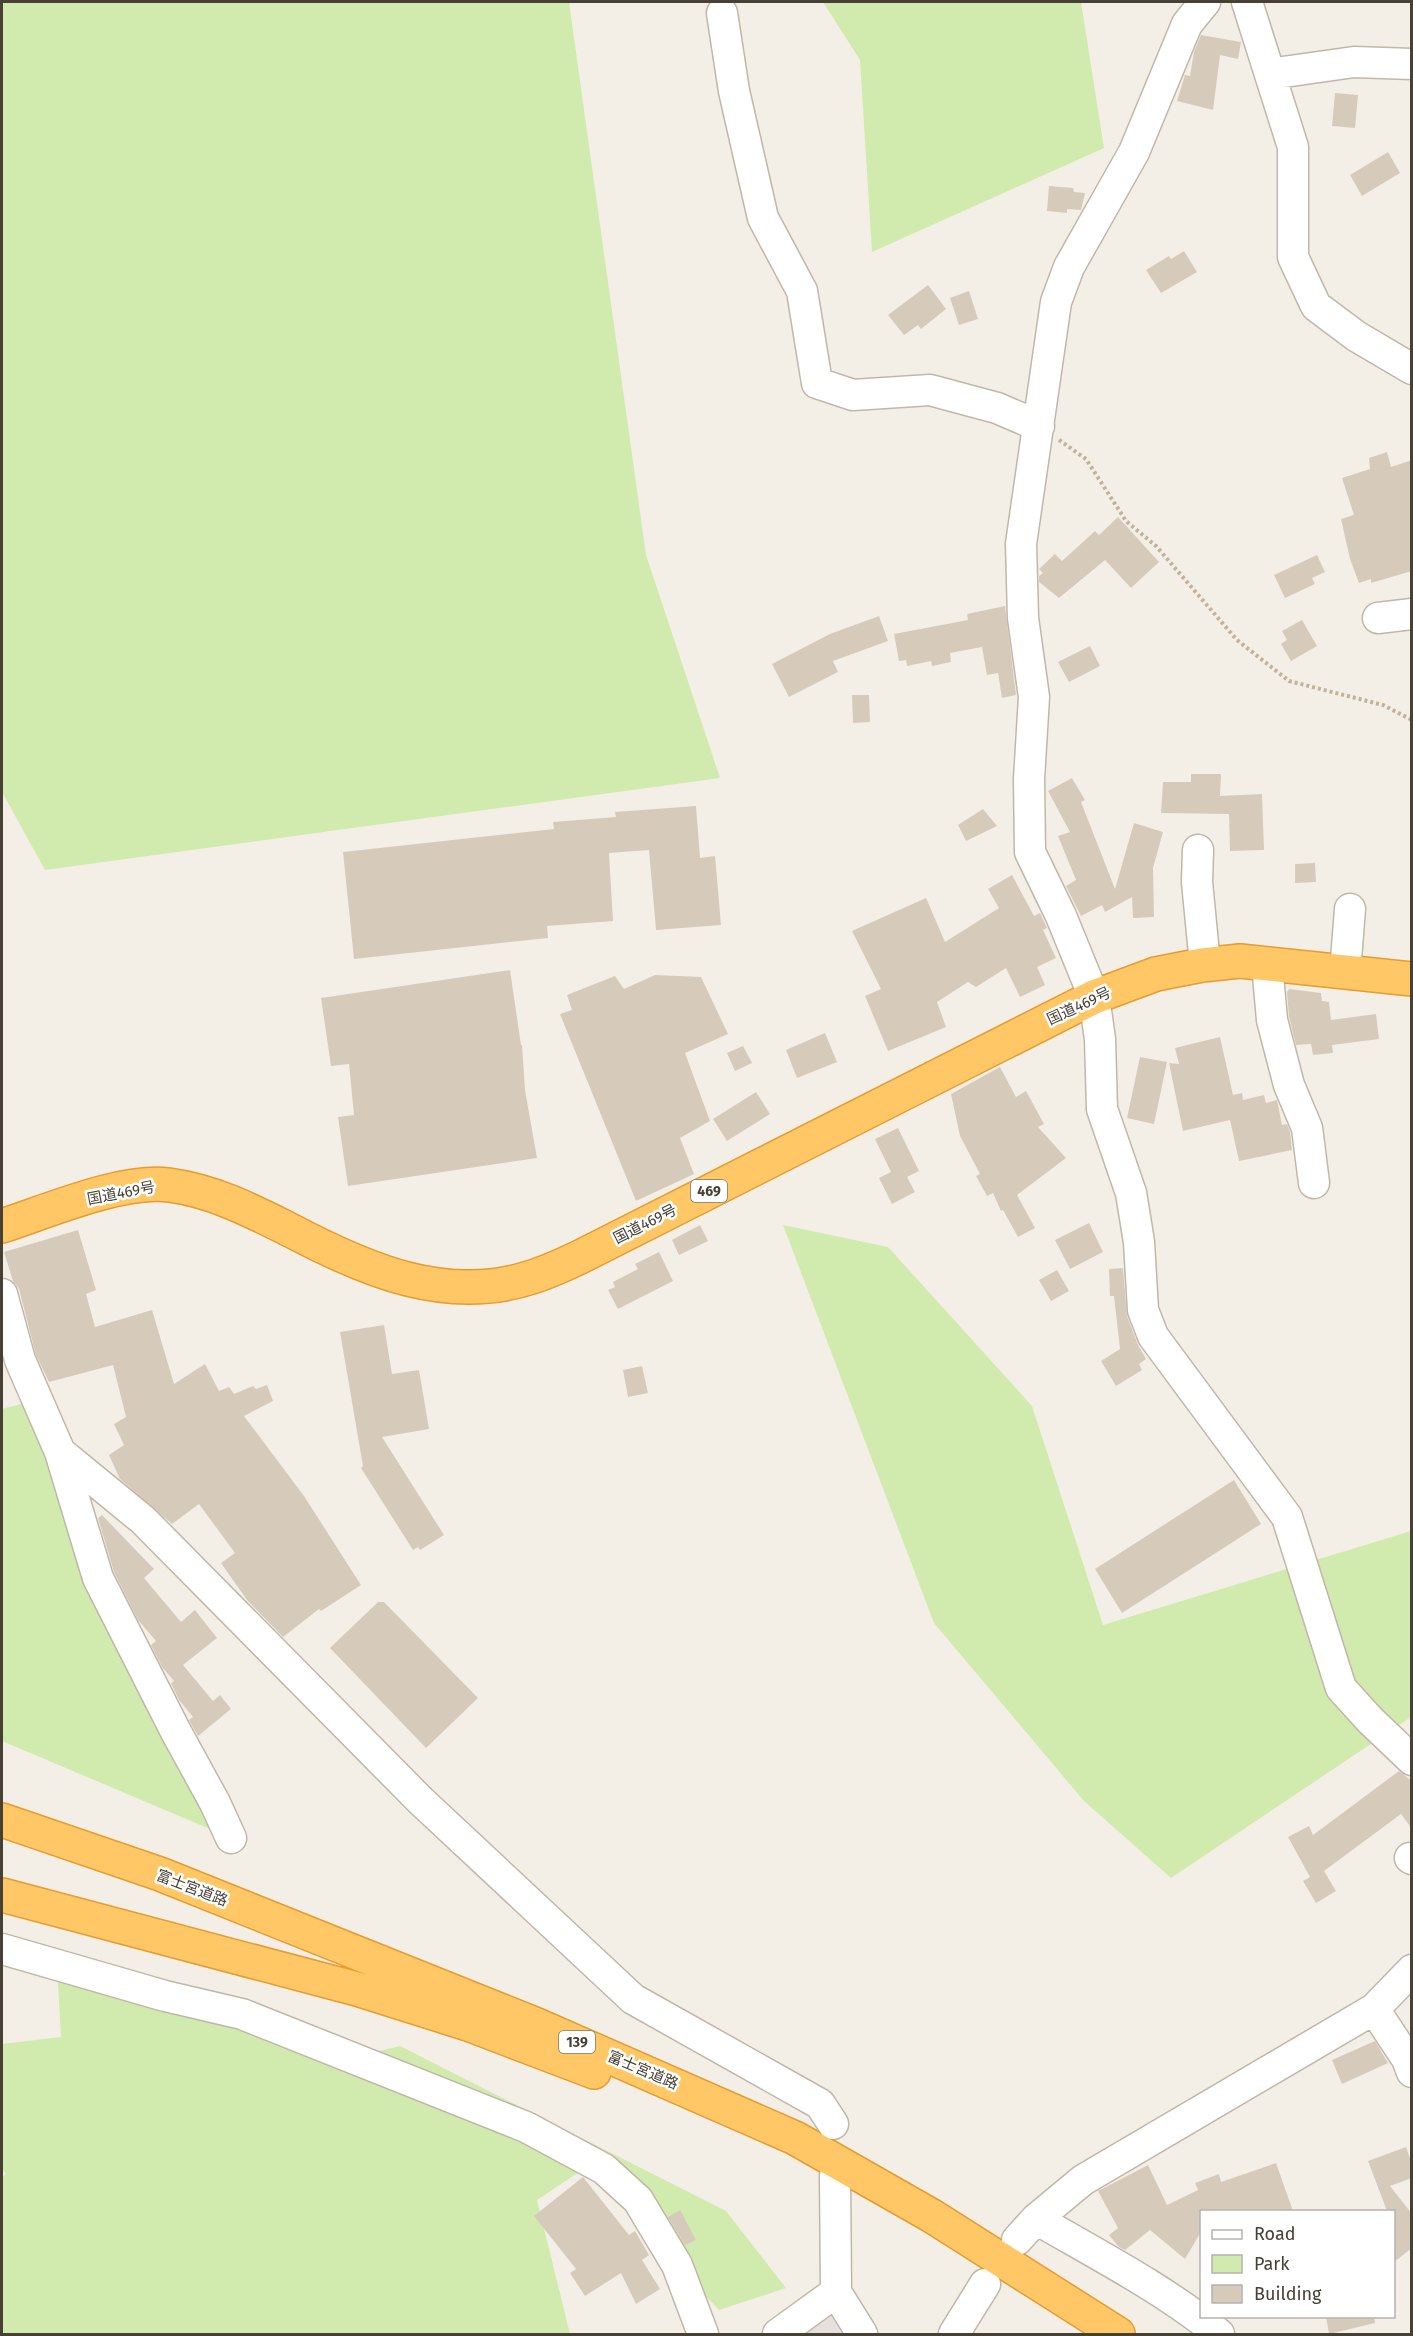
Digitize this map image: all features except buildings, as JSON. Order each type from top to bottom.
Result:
[{"type":"highway","name":"国道469号","points":[[2,1226],[107,1192],[136,1186],[166,1185],[202,1190],[245,1207],[324,1248],[396,1277],[420,1283],[462,1287],[488,1286],[530,1278],[578,1258],[1094,997],[1156,974],[1205,964],[1240,961],[1412,979]]},
{"type":"highway","points":[[2,1796],[160,1875]]},
{"type":"highway","name":"富士宮道路","points":[[2,1820],[160,1875],[537,2025],[795,2138],[932,2216],[1118,2334]]},
{"type":"highway","points":[[2,1895],[357,1989],[468,2024],[645,2091],[795,2138]]},
{"type":"street","points":[[1205,2],[1187,24],[1134,152],[1068,267],[1056,302],[1021,544],[1023,618],[1034,697],[1029,779],[1030,852],[1094,997],[1100,1040],[1102,1109],[1131,1193],[1139,1242],[1143,1310],[1153,1336],[1287,1517],[1341,1688],[1370,1720],[1412,1760]]},
{"type":"street","points":[[1247,2],[1293,147],[1293,257],[1316,306],[1356,336],[1412,369]]},
{"type":"street","points":[[722,13],[734,92],[763,218],[802,291],[817,383],[853,395],[930,390],[997,408],[1039,426]]},
{"type":"street","points":[[1270,74],[1354,62],[1412,64]]},
{"type":"street","points":[[1378,618],[1412,614]]},
{"type":"street","points":[[1198,850],[1197,882],[1205,964]]},
{"type":"street","points":[[1345,972],[1350,909]]},
{"type":"street","points":[[1267,964],[1272,1020],[1289,1085],[1307,1128],[1314,1183]]},
{"type":"street","points":[[2,1294],[20,1360],[60,1452],[98,1578],[231,1838]]},
{"type":"street","points":[[60,1452],[143,1520],[420,1800],[633,1999],[820,2104],[833,2124]]},
{"type":"street","points":[[2,1949],[165,1996],[242,2014],[526,2127],[604,2169],[638,2200],[677,2265],[703,2334]]},
{"type":"street","points":[[1219,2334],[1200,2319],[1144,2284],[1027,2230],[1083,2180],[1374,2009],[1412,1970]]},
{"type":"street","points":[[1374,2009],[1407,2059],[1412,2072]]},
{"type":"street","points":[[834,2176],[836,2292],[862,2334]]},
{"type":"street","points":[[954,2334],[985,2284]]},
{"type":"street","points":[[778,2334],[836,2292]]},
{"type":"path","points":[[1039,426],[1086,459],[1126,521],[1156,546],[1237,640],[1289,681],[1383,705],[1412,720]]},
{"type":"shaded area","points":[[830,2313],[842,2334],[777,2334]]},
{"type":"green space","points":[[2,2],[569,2],[646,555],[720,778],[45,870],[2,792]]},
{"type":"green space","points":[[823,2],[1081,2],[1104,148],[872,252],[860,60]]},
{"type":"green space","points":[[783,1225],[888,1247],[1032,1406],[1103,1625],[1411,1531],[1411,1717],[1171,1878],[1084,1801],[934,1623]]},
{"type":"green space","points":[[37,1400],[88,1577],[231,1838],[2,1741],[2,1409]]},
{"type":"green space","points":[[57,1965],[216,2008],[330,2063],[400,2046],[726,2211],[786,2288],[719,2310],[585,2168],[537,2200],[570,2334],[2,2334],[2,2177],[6,2174],[2,2169],[2,2044],[61,2037]]}]
